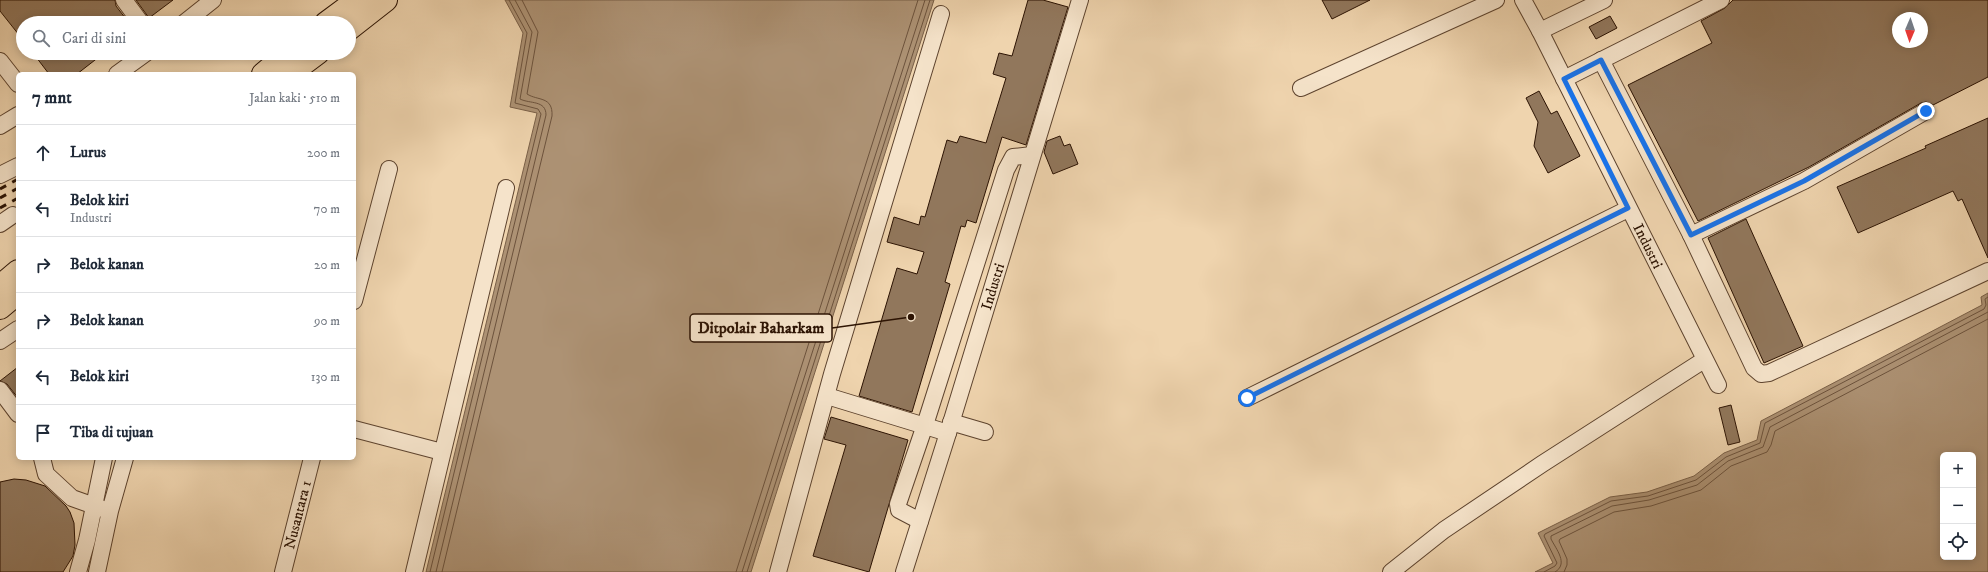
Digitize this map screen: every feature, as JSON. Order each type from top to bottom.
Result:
[{"type":"highway","points":[[347,12],[386,0]]},
{"type":"highway","points":[[265,72],[280,60]]},
{"type":"highway","points":[[292,72],[306,60]]},
{"type":"highway","points":[[0,286],[16,273]]},
{"type":"highway","points":[[0,308],[16,295]]},
{"type":"street","points":[[124,0],[136,16]]},
{"type":"street","points":[[193,16],[214,0]]},
{"type":"street","name":"Industri","points":[[904,572],[950,427],[1080,0]]},
{"type":"street","points":[[1301,88],[1496,0]]},
{"type":"street","name":"Industri","points":[[1523,0],[1718,385]]},
{"type":"street","points":[[1540,32],[1604,0]]},
{"type":"street","points":[[1564,79],[1721,0]]},
{"type":"street","points":[[778,572],[888,186],[941,14]]},
{"type":"street","points":[[120,72],[136,60]]},
{"type":"street","points":[[1601,60],[1691,235],[1754,368],[1761,374],[1769,373],[1988,272]]},
{"type":"street","points":[[0,61],[16,81]]},
{"type":"street","points":[[1691,235],[1804,181],[1926,111]]},
{"type":"street","points":[[0,126],[16,116]]},
{"type":"street","points":[[920,521],[900,510],[898,504],[925,426],[1006,170],[1013,157],[1032,155]]},
{"type":"street","points":[[0,175],[16,167]]},
{"type":"street","points":[[356,293],[389,170]]},
{"type":"street","points":[[414,572],[506,188]]},
{"type":"street","points":[[1247,398],[1628,208]]},
{"type":"street","points":[[0,340],[16,330]]},
{"type":"street","points":[[1391,572],[1451,526],[1549,460],[1704,360]]},
{"type":"street","points":[[0,390],[16,411]]},
{"type":"street","points":[[827,396],[925,426],[950,427],[985,432]]},
{"type":"street","points":[[356,430],[442,452]]},
{"type":"street","points":[[42,460],[46,474],[72,498],[110,511]]},
{"type":"street","points":[[78,572],[87,540],[104,460]]},
{"type":"street","points":[[97,572],[110,511],[124,460]]},
{"type":"street","name":"Nusantara 1","points":[[282,572],[311,460]]},
{"type":"water","points":[[505,0],[934,0],[751,572],[426,572],[537,113],[510,107],[523,33]]},
{"type":"water","points":[[1988,293],[1988,572],[1535,572],[1553,563],[1538,533],[1610,497],[1647,492],[1694,476],[1724,453],[1757,440],[1761,421],[1982,305],[1981,297]]},
{"type":"building","points":[[0,0],[115,0],[116,6],[124,16],[16,16],[16,31],[0,11]]},
{"type":"building","points":[[136,0],[173,0],[152,16],[148,16]]},
{"type":"building","points":[[1028,0],[1043,0],[1068,7],[1026,145],[1002,137],[976,223],[967,220],[965,227],[961,226],[945,282],[950,284],[912,412],[859,396],[897,268],[917,274],[924,252],[887,242],[894,217],[919,225],[921,216],[925,217],[947,140],[957,143],[960,136],[986,143],[1006,78],[993,74],[999,53],[1012,56]]},
{"type":"building","points":[[1322,0],[1370,0],[1332,19]]},
{"type":"building","points":[[1733,0],[1988,0],[1988,77],[1933,105],[1926,102],[1921,103],[1809,167],[1698,221],[1628,85],[1712,43],[1701,21],[1725,8]]},
{"type":"building","points":[[1610,16],[1617,28],[1596,39],[1589,27]]},
{"type":"building","points":[[38,60],[95,60],[80,72],[47,72]]},
{"type":"building","points":[[1539,91],[1551,114],[1557,111],[1580,156],[1548,173],[1534,146],[1538,122],[1526,98]]},
{"type":"building","points":[[1988,118],[1988,258],[1962,199],[1958,201],[1953,191],[1858,233],[1837,187],[1926,148],[1925,146]]},
{"type":"building","points":[[1060,136],[1064,146],[1070,144],[1078,164],[1053,174],[1044,152],[1047,141]]},
{"type":"building","points":[[1746,219],[1803,346],[1764,363],[1708,238]]},
{"type":"building","points":[[16,369],[16,395],[7,384],[0,381]]},
{"type":"building","points":[[1731,405],[1740,442],[1728,445],[1719,408]]},
{"type":"building","points":[[831,417],[908,440],[869,572],[813,556],[846,445],[824,439]]},
{"type":"building","points":[[14,479],[26,480],[45,486],[66,506],[70,512],[74,523],[75,545],[73,556],[63,572],[0,572],[0,482]]},
{"type":"railway","points":[[0,189],[16,180]]},
{"type":"railway","points":[[0,198],[16,189]]},
{"type":"railway","points":[[0,208],[16,199]]},
{"type":"place","name":"Ditpolair Baharkam","points":[[911,317]]},
{"type":"route","points":[[1247,398],[1628,208],[1564,79],[1601,60],[1691,235],[1804,181],[1926,111]]}]
